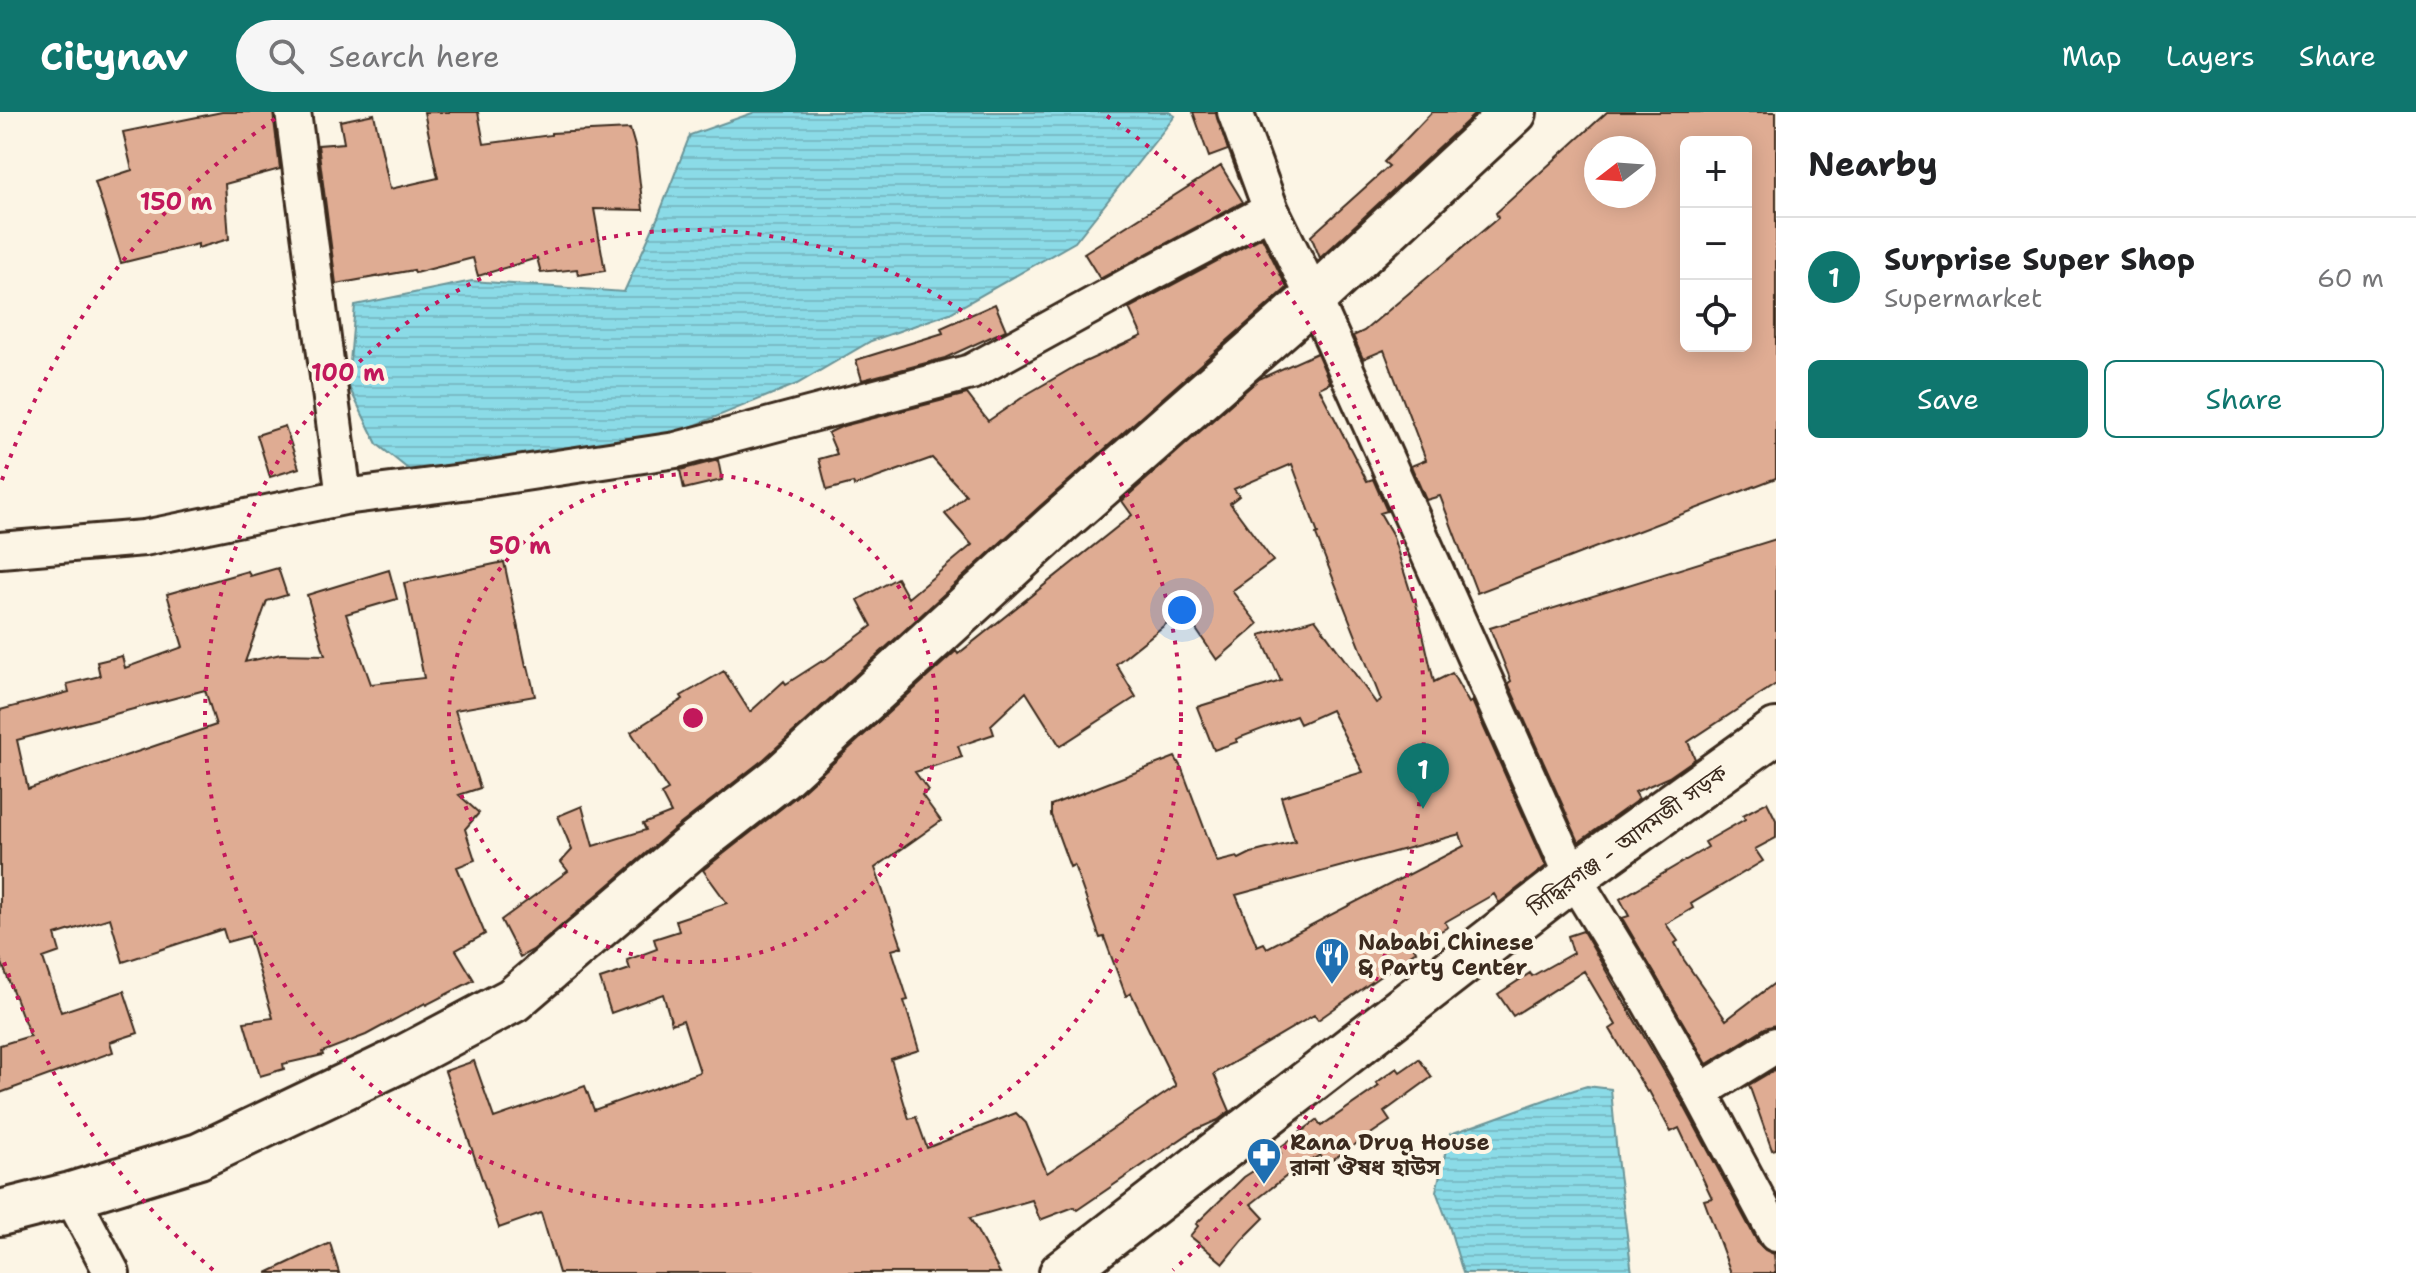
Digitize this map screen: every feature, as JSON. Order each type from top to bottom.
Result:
[{"type":"main road","points":[[0,1213],[199,1156],[396,1062],[513,1000],[689,849],[780,778],[1044,536],[1314,298],[1514,112]]},
{"type":"main road","name":"সিদ্ধিরগঞ্জ - আদমজী সড়ক","points":[[1062,1273],[1573,877],[1776,731]]},
{"type":"street","points":[[293,112],[344,497]]},
{"type":"street","points":[[1235,112],[1271,210],[1314,298],[1573,877],[1700,1092],[1776,1234]]},
{"type":"street","points":[[0,550],[144,538],[344,497],[676,450],[971,372],[1271,210]]},
{"type":"street","points":[[1700,1092],[1776,1045]]},
{"type":"street","points":[[71,1195],[112,1273]]},
{"type":"water","points":[[755,112],[1169,112],[1175,116],[1075,242],[950,313],[871,341],[797,384],[671,435],[413,473],[377,444],[348,385],[355,305],[472,281],[624,292],[690,135]]},
{"type":"water","points":[[1587,1086],[1611,1089],[1632,1273],[1463,1273],[1436,1191],[1450,1134]]},
{"type":"building","points":[[222,112],[273,112],[280,169],[225,184],[229,239],[121,263],[95,182],[132,170],[123,132]]},
{"type":"building","points":[[424,112],[478,112],[484,144],[551,133],[630,129],[636,150],[643,210],[594,209],[605,271],[578,275],[577,269],[541,273],[537,258],[478,276],[473,258],[415,273],[414,270],[336,284],[318,145],[344,143],[340,121],[374,114],[390,189],[438,178]]},
{"type":"building","points":[[1193,112],[1216,112],[1228,150],[1209,157]]},
{"type":"building","points":[[1432,112],[1477,112],[1320,258],[1311,236],[1389,166],[1384,162]]},
{"type":"building","points":[[1607,112],[1776,112],[1776,478],[1477,593],[1440,496],[1426,500],[1411,466],[1426,460],[1384,350],[1363,359],[1353,336],[1364,331],[1498,218],[1496,213]]},
{"type":"building","points":[[1221,166],[1243,202],[1100,279],[1084,253]]},
{"type":"building","points":[[1262,237],[1287,288],[1039,507],[764,759],[673,830],[533,950],[520,957],[501,920],[568,871],[561,862],[572,850],[558,816],[582,806],[593,846],[646,830],[643,824],[671,813],[661,794],[668,790],[631,732],[683,699],[681,696],[724,671],[750,712],[784,681],[786,684],[823,662],[872,626],[858,600],[897,578],[908,598],[972,545],[945,514],[966,495],[932,458],[854,486],[853,483],[827,490],[819,459],[837,454],[828,433],[843,426],[967,394],[988,421],[1076,366],[1142,336],[1129,308]]},
{"type":"building","points":[[995,304],[1006,330],[945,358],[862,380],[856,360],[943,333],[941,328]]},
{"type":"building","points":[[1317,353],[1330,383],[1319,388],[1367,481],[1373,479],[1387,511],[1380,513],[1392,534],[1415,599],[1434,682],[1452,673],[1469,703],[1472,701],[1546,866],[1499,903],[1494,894],[1445,922],[1448,927],[1413,947],[1416,951],[1318,1020],[1314,1015],[1214,1074],[1230,1111],[1193,1131],[1077,1210],[1074,1207],[1040,1220],[1032,1200],[970,1218],[1000,1273],[559,1273],[541,1213],[499,1228],[445,1071],[474,1061],[494,1118],[585,1086],[594,1110],[700,1072],[683,1020],[672,1024],[663,994],[611,1013],[600,979],[630,969],[627,960],[657,949],[654,939],[679,931],[676,920],[727,903],[703,870],[797,796],[956,651],[958,654],[1132,515],[1122,501],[1259,379]],"holes":[[[1292,464],[1316,535],[1381,700],[1376,703],[1315,619],[1260,635],[1281,681],[1197,707],[1214,750],[1296,716],[1300,724],[1331,710],[1363,772],[1281,797],[1295,842],[1239,859],[1217,862],[1175,757],[1051,805],[1051,815],[1070,867],[1074,865],[1100,938],[1104,937],[1126,996],[1131,993],[1176,1086],[1047,1173],[1026,1123],[1016,1113],[927,1148],[916,1117],[909,1119],[891,1059],[919,1050],[904,1001],[908,1000],[892,950],[902,947],[875,868],[941,821],[922,795],[928,790],[915,772],[962,757],[958,746],[994,734],[991,725],[1026,692],[1060,746],[1136,697],[1116,664],[1171,620],[1178,629],[1191,622],[1217,660],[1258,624],[1232,591],[1273,561],[1230,503],[1239,496],[1234,489]],[[1460,834],[1464,846],[1267,948],[1264,943],[1257,946],[1236,895]]]},
{"type":"building","points":[[285,426],[299,468],[270,477],[257,435]]},
{"type":"building","points":[[718,460],[722,480],[684,489],[680,470]]},
{"type":"building","points":[[1776,539],[1776,684],[1688,742],[1695,759],[1669,777],[1635,792],[1639,799],[1579,842],[1508,683],[1511,681],[1490,628]]},
{"type":"building","points":[[504,562],[535,696],[455,710],[480,788],[459,795],[479,813],[465,829],[475,860],[457,867],[485,934],[456,950],[474,980],[366,1035],[322,1052],[323,1055],[283,1064],[284,1069],[260,1076],[244,1022],[273,1018],[249,936],[227,942],[223,929],[123,962],[110,918],[55,935],[60,952],[43,958],[61,1012],[124,991],[138,1033],[110,1042],[113,1052],[0,1093],[0,1045],[30,1036],[0,958],[0,710],[69,692],[67,684],[100,676],[97,662],[122,656],[125,668],[183,647],[167,594],[248,571],[250,576],[278,568],[287,595],[267,601],[245,662],[281,654],[325,655],[307,595],[389,570],[397,599],[346,614],[371,684],[424,678],[404,583]],"holes":[[[205,690],[216,725],[28,789],[17,740]]]},
{"type":"building","points":[[1767,802],[1776,820],[1776,838],[1755,849],[1763,861],[1691,904],[1693,908],[1666,924],[1678,941],[1675,943],[1684,960],[1726,1020],[1776,982],[1776,1025],[1765,1028],[1707,1064],[1622,918],[1629,916],[1620,899],[1708,847],[1705,842]]},
{"type":"building","points":[[1583,931],[1682,1102],[1758,1243],[1774,1254],[1776,1273],[1731,1273],[1704,1200],[1712,1198],[1679,1128],[1671,1132],[1610,1029],[1616,1025],[1584,971],[1513,1016],[1498,994],[1530,973],[1532,976],[1573,953],[1568,936]]},
{"type":"building","points":[[1419,1059],[1432,1077],[1384,1112],[1390,1121],[1326,1164],[1320,1155],[1293,1171],[1251,1204],[1264,1218],[1223,1263],[1190,1236],[1198,1226],[1196,1224],[1244,1177],[1281,1153],[1278,1149],[1317,1120],[1321,1126],[1379,1086],[1376,1083],[1397,1068],[1400,1072]]},
{"type":"building","points":[[1776,1069],[1776,1149],[1772,1150],[1749,1085]]},
{"type":"building","points":[[330,1243],[339,1273],[267,1273]]},
{"type":"place","name":"Surprise Super Shop","points":[[1423,809]]},
{"type":"place","name":"Nababi Chinese & Party Center","points":[[1332,986]]},
{"type":"place","name":"Rana Drug House রানা ঔষধ হাউস","points":[[1264,1186]]}]
